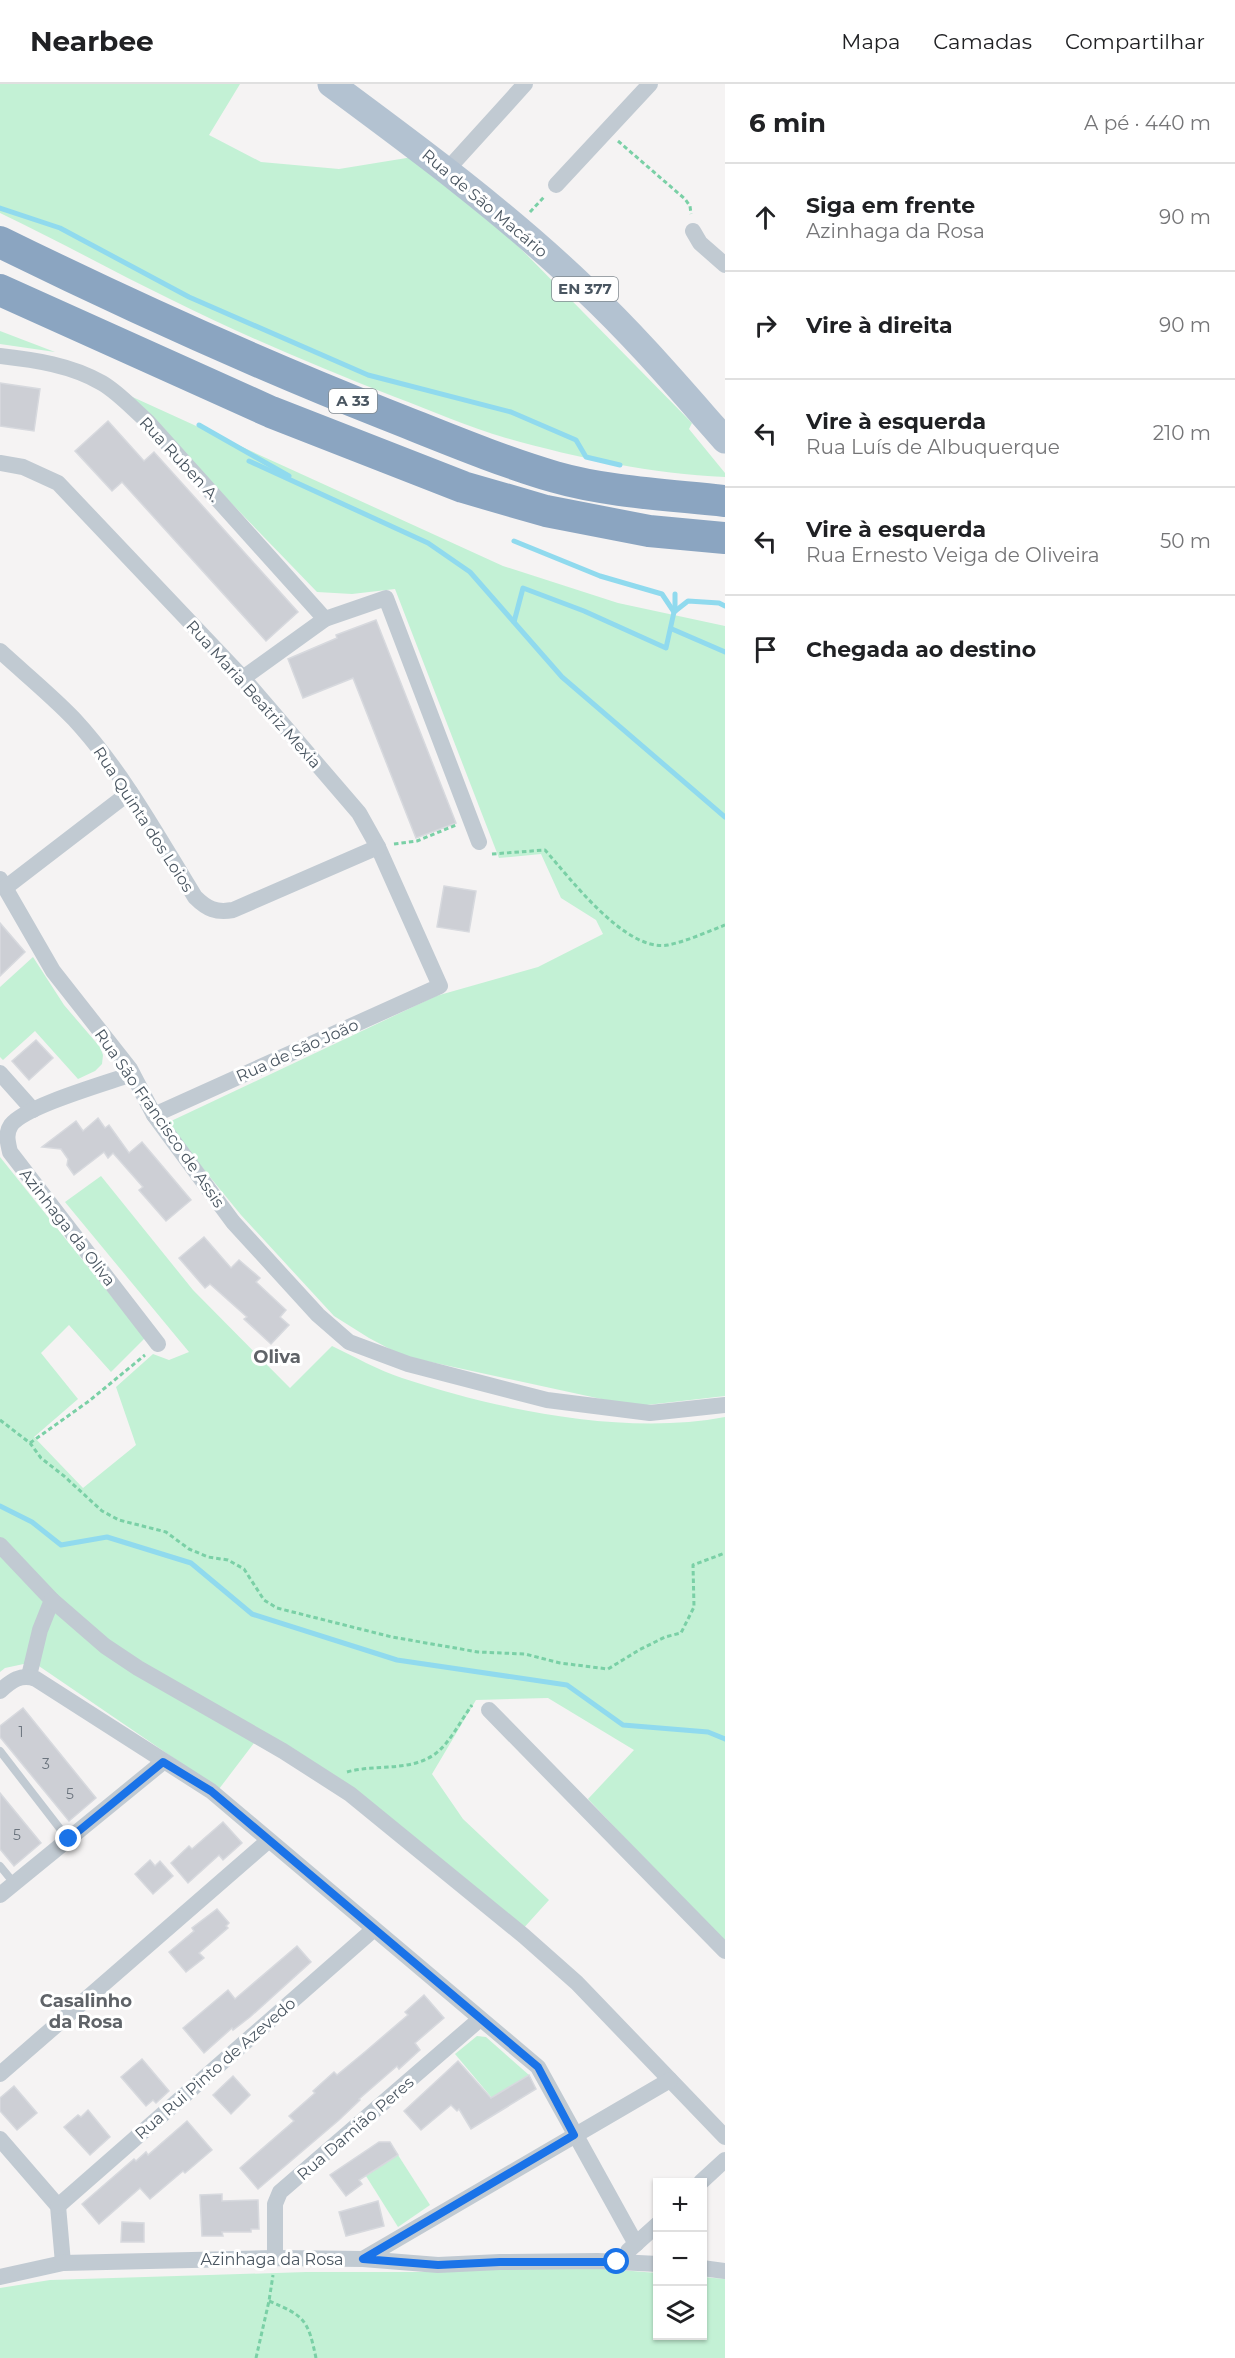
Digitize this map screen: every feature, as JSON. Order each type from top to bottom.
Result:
[{"type":"highway","name":"A 33","points":[[0,242],[136,308],[289,376],[478,451],[556,477],[617,488],[725,501]]},
{"type":"highway","name":"A 33","points":[[0,290],[271,412],[463,487],[546,511],[649,531],[725,538]]},
{"type":"main road","name":"Rua de São Macário","points":[[331,84],[447,170],[516,226],[608,311],[650,354],[717,431]]},
{"type":"street","points":[[447,170],[525,84]]},
{"type":"street","points":[[556,185],[650,84]]},
{"type":"street","points":[[693,231],[700,243],[725,265]]},
{"type":"street","name":"Rua Ruben A.","points":[[0,356],[36,360],[69,369],[102,383],[118,394],[148,422],[325,619]]},
{"type":"street","name":"Rua Maria Beatriz Mexia","points":[[0,463],[23,467],[58,483],[243,678],[359,813],[378,847],[440,986]]},
{"type":"street","points":[[243,678],[325,619],[386,598],[479,842]]},
{"type":"street","name":"Rua Quinta dos Loios","points":[[0,651],[73,718],[130,792],[195,897],[205,907],[219,912],[232,910],[378,847]]},
{"type":"street","points":[[3,883],[130,792]]},
{"type":"street","name":"Rua São Francisco de Assis","points":[[3,883],[53,971],[132,1074],[154,1115],[233,1222],[318,1315],[349,1342],[408,1364],[547,1400],[650,1413],[725,1405]]},
{"type":"street","name":"Rua de São João","points":[[154,1115],[440,986]]},
{"type":"street","points":[[0,1073],[33,1110]]},
{"type":"street","name":"Azinhaga da Oliva","points":[[132,1074],[33,1110],[11,1125],[6,1138],[10,1152],[158,1344]]},
{"type":"street","points":[[0,1545],[52,1600],[105,1646],[350,1794],[550,1959],[606,2011],[725,2137]]},
{"type":"street","points":[[29,1676],[40,1630],[52,1600]]},
{"type":"street","points":[[0,1691],[16,1679],[29,1676],[211,1791],[538,2067],[636,2244]]},
{"type":"street","points":[[489,1710],[725,1951]]},
{"type":"street","points":[[0,1894],[163,1762]]},
{"type":"street","points":[[0,2074],[268,1841]]},
{"type":"street","name":"Rua Rui Pinto de Azevedo","points":[[58,2206],[373,1930]]},
{"type":"street","name":"Rua Damião Peres","points":[[274,2258],[275,2204],[280,2193],[480,2019]]},
{"type":"street","points":[[363,2259],[670,2080]]},
{"type":"street","points":[[0,2139],[58,2206],[63,2263]]},
{"type":"street","points":[[705,2178],[725,2160]]},
{"type":"street","points":[[617,2262],[653,2228]]},
{"type":"street","name":"Azinhaga da Rosa","points":[[0,2277],[63,2263],[274,2258],[363,2259],[438,2265],[500,2262],[653,2264]]},
{"type":"street","points":[[707,2269],[725,2271]]},
{"type":"lane","points":[[0,1751],[69,1839]]},
{"type":"lane","points":[[0,1866],[14,1884]]},
{"type":"path","points":[[606,130],[685,199],[690,206],[693,231]]},
{"type":"path","points":[[516,226],[556,185]]},
{"type":"path","points":[[417,841],[440,832]]},
{"type":"path","points":[[479,842],[484,855],[545,850],[602,912],[626,932],[648,944],[667,945],[725,925]]},
{"type":"path","points":[[30,1443],[90,1401],[158,1344]]},
{"type":"path","points":[[0,1420],[30,1443],[41,1458],[102,1511],[119,1520],[166,1532],[189,1548],[208,1557],[228,1560],[244,1569],[264,1600],[277,1608],[392,1637],[478,1652],[525,1654],[560,1663],[608,1669],[639,1650],[681,1633],[694,1607],[693,1565],[725,1553]]},
{"type":"path","points":[[325,1778],[357,1769],[403,1765],[423,1760],[436,1753],[445,1743],[476,1700],[489,1710]]},
{"type":"path","points":[[256,2358],[269,2301],[274,2258]]},
{"type":"path","points":[[269,2301],[296,2312],[310,2332],[316,2358]]},
{"type":"green space","points":[[0,84],[240,84],[209,135],[261,162],[339,169],[425,155],[692,423],[689,429],[725,473],[725,477],[642,469],[587,458],[506,438],[464,424],[339,375],[229,327],[0,213]]},
{"type":"green space","points":[[0,331],[55,352],[0,344]]},
{"type":"green space","points":[[126,394],[503,566],[618,603],[725,626],[725,1396],[638,1406],[629,1405],[403,1356],[334,1316],[241,1215],[183,1144],[169,1122],[436,996],[538,967],[603,934],[596,920],[561,898],[541,854],[499,858],[395,589],[352,594],[317,592]]},
{"type":"green space","points":[[33,957],[64,1005],[100,1047],[103,1055],[102,1064],[95,1071],[78,1079],[35,1031],[3,1060],[0,1057],[0,987]]},
{"type":"green space","points":[[0,1157],[145,1338],[111,1372],[69,1325],[41,1353],[78,1399],[34,1437],[83,1488],[136,1445],[116,1387],[153,1354],[169,1360],[189,1352],[65,1202],[101,1176],[193,1290],[290,1388],[332,1346],[375,1367],[439,1390],[562,1417],[646,1423],[686,1422],[725,1417],[725,1944],[588,1799],[634,1750],[548,1698],[476,1700],[432,1774],[463,1819],[549,1900],[521,1931],[384,1816],[254,1743],[219,1789],[33,1662],[5,1668],[0,1672]]},
{"type":"green space","points":[[477,2036],[486,2037],[529,2075],[492,2098],[455,2054]]},
{"type":"green space","points":[[398,2155],[430,2205],[398,2227],[366,2176]]},
{"type":"green space","points":[[569,2266],[653,2273],[653,2340],[707,2340],[707,2277],[725,2279],[725,2358],[0,2358],[0,2288],[50,2280],[306,2272],[431,2272]]},
{"type":"building","points":[[0,383],[40,389],[34,431],[0,426]]},
{"type":"building","points":[[108,421],[144,461],[154,452],[298,612],[266,641],[122,482],[112,491],[75,451]]},
{"type":"building","points":[[376,620],[456,823],[416,838],[353,678],[303,698],[288,659],[337,638],[336,635]]},
{"type":"building","points":[[444,886],[476,891],[469,932],[437,927]]},
{"type":"building","points":[[0,923],[25,952],[0,976]]},
{"type":"building","points":[[36,1040],[53,1058],[29,1080],[12,1061]]},
{"type":"building","points":[[98,1118],[105,1128],[109,1125],[129,1153],[142,1142],[191,1200],[166,1221],[139,1190],[143,1187],[113,1153],[108,1158],[104,1152],[74,1175],[61,1149],[42,1147],[76,1121],[83,1131]]},
{"type":"building","points":[[204,1237],[231,1268],[239,1260],[260,1278],[256,1282],[286,1310],[280,1317],[289,1325],[271,1344],[244,1319],[247,1317],[210,1284],[205,1288],[179,1258]]},
{"type":"building","points":[[23,1708],[96,1798],[69,1821],[0,1737],[0,1726]]},
{"type":"building","points":[[0,1793],[41,1843],[14,1866],[0,1849]]},
{"type":"building","points":[[223,1822],[242,1843],[223,1860],[219,1855],[188,1883],[171,1863],[189,1846],[192,1849]]},
{"type":"building","points":[[150,1860],[155,1866],[160,1861],[173,1876],[153,1894],[135,1874]]},
{"type":"building","points":[[217,1909],[229,1923],[226,1926],[228,1928],[199,1953],[204,1958],[186,1972],[169,1952],[194,1931],[192,1928]]},
{"type":"building","points":[[297,1946],[311,1962],[250,2017],[233,2030],[232,2028],[204,2053],[183,2028],[228,1990],[235,1999]]},
{"type":"building","points":[[424,1995],[444,2018],[415,2043],[420,2050],[399,2069],[397,2066],[339,2120],[258,2189],[240,2168],[294,2121],[289,2116],[315,2093],[313,2091],[334,2072],[337,2075],[408,2015],[405,2012]]},
{"type":"building","points":[[142,2059],[169,2091],[156,2103],[153,2100],[146,2106],[121,2077]]},
{"type":"building","points":[[458,2061],[491,2098],[529,2075],[536,2089],[471,2129],[459,2109],[457,2111],[451,2105],[421,2130],[404,2111]]},
{"type":"building","points":[[233,2076],[250,2095],[231,2114],[213,2095]]},
{"type":"building","points":[[14,2086],[37,2113],[17,2130],[0,2111],[0,2098]]},
{"type":"building","points":[[88,2110],[110,2137],[90,2155],[64,2127]]},
{"type":"building","points":[[187,2121],[212,2150],[150,2199],[140,2188],[99,2224],[82,2204],[134,2159],[136,2161],[146,2152],[148,2155]]},
{"type":"building","points":[[379,2142],[390,2142],[398,2155],[359,2180],[362,2184],[346,2196],[330,2175]]},
{"type":"building","points":[[222,2194],[222,2201],[258,2200],[259,2229],[251,2229],[251,2232],[222,2232],[223,2236],[202,2236],[200,2195]]},
{"type":"building","points":[[378,2201],[384,2226],[346,2236],[339,2212]]},
{"type":"building","points":[[122,2222],[144,2223],[144,2242],[121,2242]]},
{"type":"waterway","points":[[0,208],[60,228],[189,297],[368,375],[511,412],[576,440],[586,457],[620,465]]},
{"type":"waterway","points":[[199,425],[289,476]]},
{"type":"waterway","points":[[249,461],[428,543],[470,572],[562,677],[725,817]]},
{"type":"waterway","points":[[514,541],[600,576],[662,594],[674,612],[666,648],[584,611],[523,588],[514,622]]},
{"type":"waterway","points":[[675,594],[675,611]]},
{"type":"waterway","points":[[674,612],[688,601],[719,603],[725,606]]},
{"type":"waterway","points":[[672,629],[725,652]]},
{"type":"waterway","points":[[0,1506],[32,1522],[61,1545],[107,1537],[191,1563],[252,1614],[397,1660],[567,1685],[623,1725],[708,1732],[725,1739]]},
{"type":"district","name":"Oliva","points":[[277,1357]]},
{"type":"district","name":"Casalinho da Rosa","points":[[86,2011]]},
{"type":"route","points":[[69,1839],[163,1762],[211,1791],[538,2067],[574,2135],[363,2259],[438,2265],[500,2262],[617,2262]]}]
